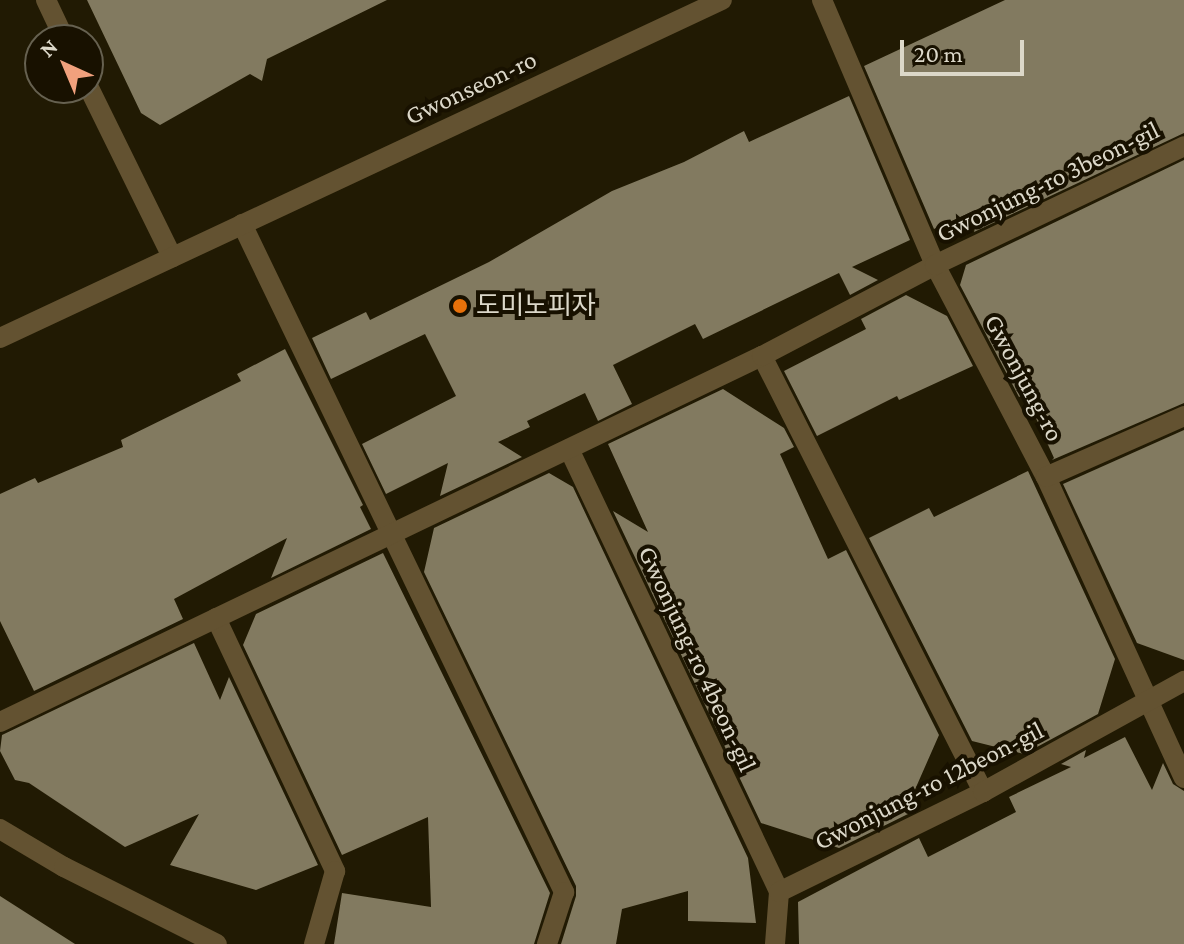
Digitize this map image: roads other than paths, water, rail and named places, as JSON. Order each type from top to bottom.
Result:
[{"type":"street","points":[[46,0],[57,24]]},
{"type":"street","name":"Gwonseon-ro","points":[[0,338],[722,0]]},
{"type":"street","name":"Gwonjung-ro","points":[[822,0],[935,265],[1046,477],[1184,778]]},
{"type":"street","points":[[97,104],[172,257]]},
{"type":"street","name":"Gwonjung-ro 3beon-gil","points":[[935,265],[1184,146]]},
{"type":"street","points":[[242,224],[564,892],[547,944]]},
{"type":"street","points":[[0,722],[762,356],[935,265]]},
{"type":"street","points":[[762,356],[983,792]]},
{"type":"street","points":[[1046,477],[1184,416]]},
{"type":"street","name":"Gwonjung-ro 4beon-gil","points":[[569,449],[779,892]]},
{"type":"street","points":[[216,618],[335,871],[314,944]]},
{"type":"street","name":"Gwonjung-ro 12beon-gil","points":[[779,892],[983,792],[1148,698],[1184,681]]},
{"type":"street","points":[[4,836],[217,944]]},
{"type":"street","points":[[775,944],[779,892]]},
{"type":"place","name":"도미노피자","points":[[460,306]]}]
